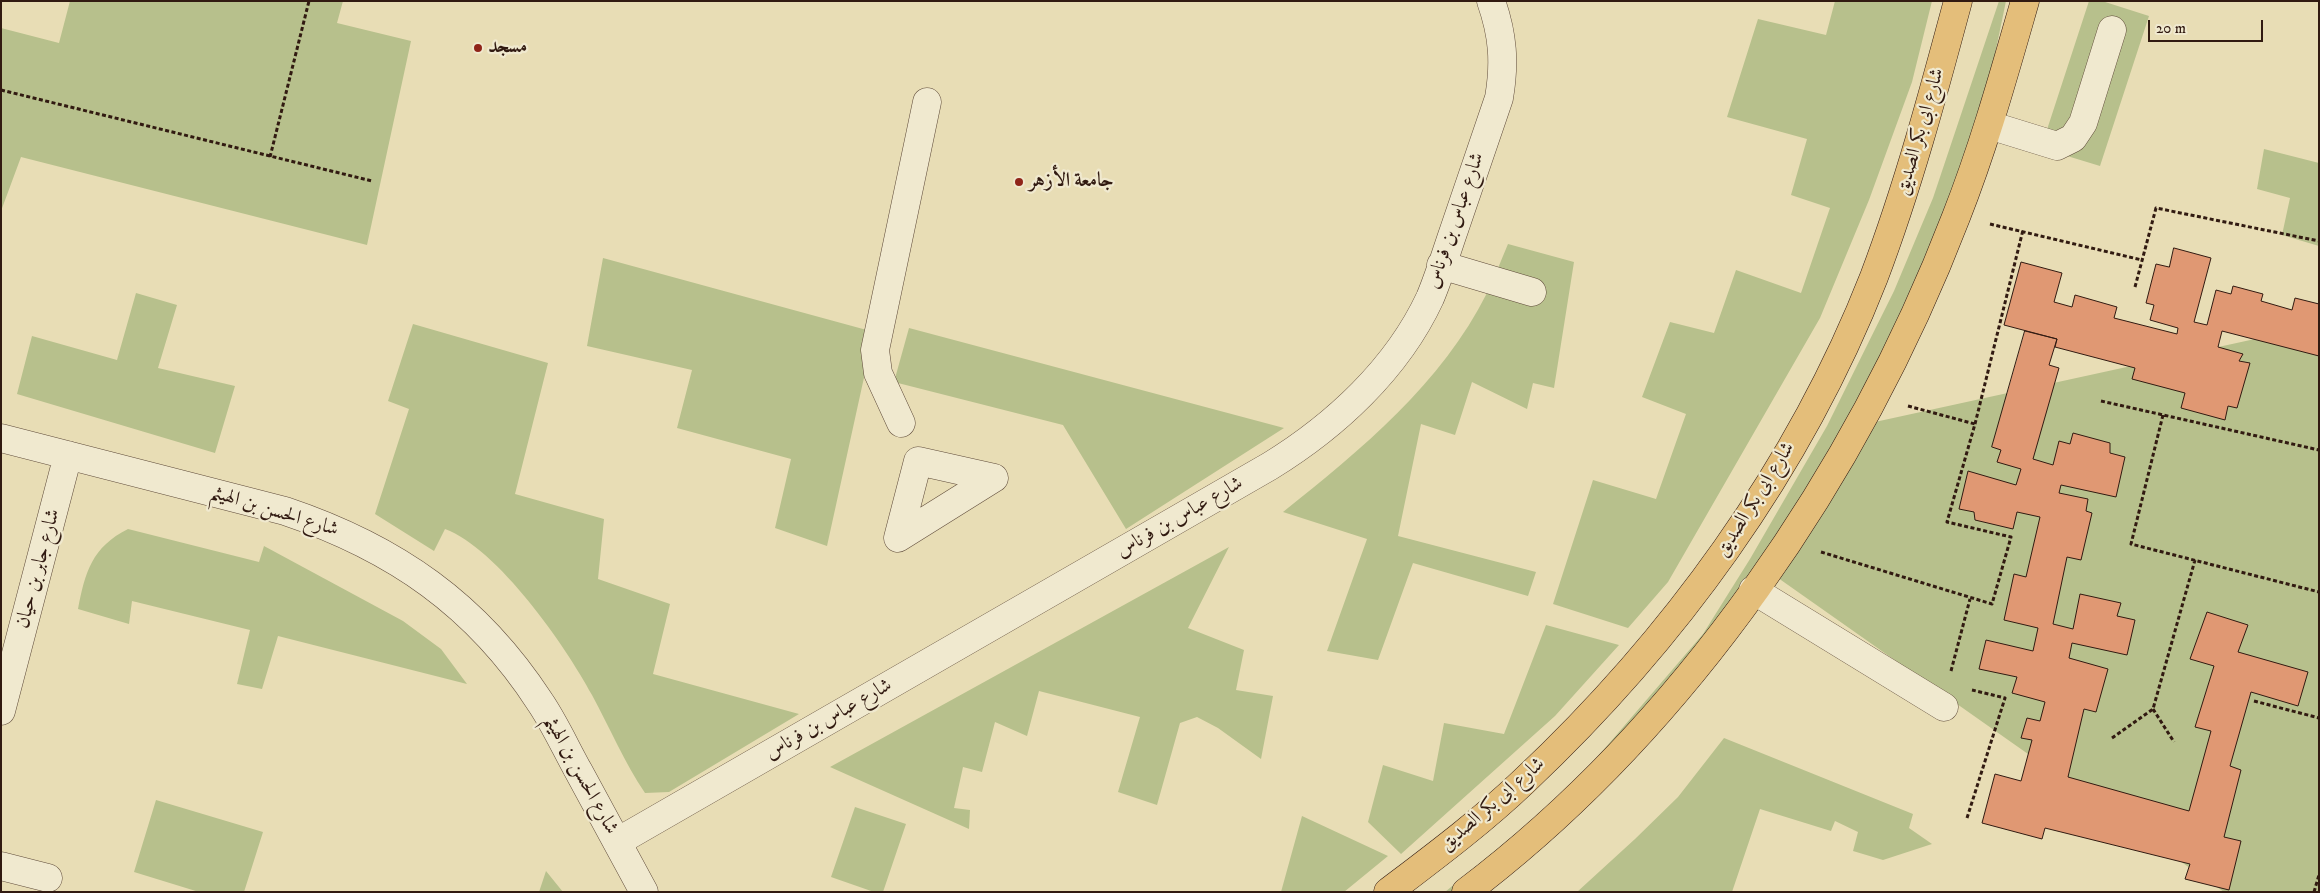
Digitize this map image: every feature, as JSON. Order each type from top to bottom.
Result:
[{"type":"main road","name":"شارع ابى بكر الصديق","points":[[1388,892],[1456,840],[1507,796],[1583,724],[1641,660],[1695,593],[1745,522],[1792,444],[1831,371],[1873,279],[1904,193],[1958,1]]},
{"type":"main road","points":[[1466,892],[1529,839],[1594,780],[1657,712],[1712,645],[1753,590],[1825,483],[1874,397],[1917,308],[1956,218],[1989,125],[2025,1]]},
{"type":"street","name":"شارع عباس بن فرناس","points":[[617,842],[1299,448],[1352,403],[1382,371],[1408,336],[1430,298],[1442,265],[1499,98],[1504,72],[1503,44],[1491,1]]},
{"type":"street","points":[[1989,125],[2057,146],[2073,138],[2083,123],[2112,30]]},
{"type":"street","points":[[901,423],[878,373],[875,350],[927,102]]},
{"type":"street","points":[[1442,265],[1532,292]]},
{"type":"street","name":"شارع الحسن بن الهيثم","points":[[1,438],[285,511],[312,520],[374,547],[415,572],[471,618],[514,666],[541,703],[644,892]]},
{"type":"street","name":"شارع جابر بن حيان","points":[[1,711],[68,455]]},
{"type":"street","points":[[1753,590],[1944,707]]},
{"type":"street","points":[[1,866],[48,878]]},
{"type":"path","points":[[270,157],[309,1]]},
{"type":"path","points":[[1,90],[372,181]]},
{"type":"path","points":[[2135,287],[2156,208],[2319,241]]},
{"type":"path","points":[[1956,218],[2023,230],[2142,260]]},
{"type":"path","points":[[1787,541],[1970,599],[1992,604],[2011,537],[1947,522],[1975,424],[2023,230]]},
{"type":"path","points":[[1874,397],[1975,424]]},
{"type":"path","points":[[2101,400],[2319,450]]},
{"type":"path","points":[[2163,415],[2131,544],[2319,592]]},
{"type":"path","points":[[2112,738],[2154,709],[2195,560]]},
{"type":"path","points":[[1950,674],[1970,599]]},
{"type":"path","points":[[1967,818],[2005,698]]},
{"type":"path","points":[[2254,701],[2319,718]]},
{"type":"path","points":[[2154,709],[2174,742]]},
{"type":"path","points":[[2314,892],[2319,875]]},
{"type":"green space","points":[[70,1],[343,1],[337,23],[411,41],[367,245],[21,157],[1,211],[1,28],[59,43]]},
{"type":"green space","points":[[1835,1],[1932,1],[1912,82],[1869,200],[1820,318],[1668,582],[1628,628],[1553,604],[1593,480],[1656,499],[1686,414],[1642,397],[1670,322],[1714,333],[1736,270],[1801,293],[1830,208],[1791,195],[1807,139],[1727,117],[1758,19],[1826,35]]},
{"type":"green space","points":[[1999,1],[2006,1],[1979,131],[1852,427],[2319,325],[2319,892],[2224,892],[1771,573],[1486,892],[1445,892],[1570,789],[1703,634],[1750,559],[1827,426],[1894,291],[1933,198]]},
{"type":"green space","points":[[2089,1],[2102,1],[2149,16],[2100,166],[2041,148]]},
{"type":"green space","points":[[2264,149],[2319,163],[2319,246],[2282,235],[2290,198],[2257,189]]},
{"type":"green space","points":[[1508,244],[1574,262],[1554,388],[1533,383],[1527,409],[1472,382],[1455,435],[1421,424],[1398,536],[1536,572],[1528,596],[1413,563],[1378,660],[1327,651],[1367,539],[1283,512],[1370,439],[1423,385],[1469,326],[1487,293]]},
{"type":"green space","points":[[603,258],[874,332],[827,546],[775,528],[791,459],[677,428],[692,370],[587,346]]},
{"type":"green space","points":[[136,293],[177,305],[158,368],[235,386],[215,453],[17,394],[32,336],[117,360]]},
{"type":"green space","points":[[413,324],[548,363],[515,494],[604,519],[598,579],[670,604],[653,674],[799,714],[669,792],[645,793],[630,769],[580,674],[548,626],[508,577],[487,556],[465,540],[445,529],[434,551],[375,514],[409,409],[388,401]]},
{"type":"green space","points":[[909,328],[1284,428],[1126,529],[1063,425],[894,382]]},
{"type":"green space","points":[[128,529],[259,562],[264,546],[403,621],[441,649],[467,684],[278,636],[262,689],[237,684],[250,630],[132,601],[129,624],[78,609],[87,572],[98,552],[116,536]]},
{"type":"green space","points":[[1229,547],[1188,628],[1244,650],[1236,690],[1273,696],[1261,759],[1218,728],[1197,717],[1180,723],[1157,805],[1118,792],[1140,717],[1039,691],[1027,736],[995,722],[982,772],[963,767],[954,808],[970,810],[969,829],[830,767]]},
{"type":"green space","points":[[1546,625],[1619,645],[1555,716],[1401,854],[1368,822],[1383,765],[1433,781],[1444,723],[1504,734]]},
{"type":"green space","points":[[1724,738],[1913,814],[1909,828],[1932,844],[1883,860],[1853,851],[1858,832],[1835,821],[1831,831],[1760,809],[1732,892],[1577,892],[1678,797]]},
{"type":"green space","points":[[156,800],[263,832],[244,892],[199,892],[134,872]]},
{"type":"green space","points":[[855,807],[906,824],[883,892],[874,892],[831,877]]},
{"type":"green space","points":[[1302,816],[1388,856],[1344,892],[1281,892]]},
{"type":"green space","points":[[546,871],[563,892],[539,892]]},
{"type":"building","points":[[2174,248],[2211,258],[2194,322],[2207,325],[2216,290],[2231,294],[2233,286],[2263,294],[2261,301],[2292,310],[2295,298],[2319,304],[2319,356],[2222,331],[2218,347],[2243,354],[2239,361],[2250,363],[2237,408],[2228,406],[2225,420],[2181,408],[2185,393],[2132,379],[2135,368],[2055,347],[2057,339],[2004,325],[2021,262],[2062,273],[2054,302],[2072,307],[2075,295],[2117,307],[2114,318],[2177,334],[2178,328],[2150,320],[2154,305],[2146,303],[2156,264],[2169,267]]},
{"type":"building","points":[[2025,331],[2057,339],[2049,365],[2059,368],[2033,459],[2053,465],[2059,441],[2070,444],[2073,433],[2110,443],[2110,453],[2125,457],[2116,497],[2061,485],[2059,493],[2088,499],[2086,511],[2092,513],[2081,560],[2067,557],[2053,624],[2073,629],[2080,594],[2121,603],[2117,616],[2135,620],[2127,655],[2072,643],[2069,658],[2108,669],[2096,712],[2084,709],[2068,777],[2189,811],[2211,731],[2195,727],[2214,666],[2190,659],[2207,612],[2248,625],[2238,652],[2308,672],[2298,706],[2251,692],[2230,766],[2241,770],[2224,837],[2241,841],[2229,890],[2185,879],[2190,864],[2045,828],[2042,839],[1982,823],[1995,774],[2021,781],[2032,740],[2021,738],[2027,718],[2040,721],[2045,702],[2012,693],[2017,677],[1979,669],[1986,640],[2033,651],[2038,628],[2004,620],[2014,574],[2026,577],[2040,517],[2017,512],[2013,529],[1975,520],[1974,512],[1959,509],[1968,471],[2016,485],[2021,469],[1997,462],[2001,450],[1992,447]]},
{"type":"place","name":"مسجد","points":[[478,48]]},
{"type":"place","name":"جامعة الأزهر","points":[[1019,182]]}]
